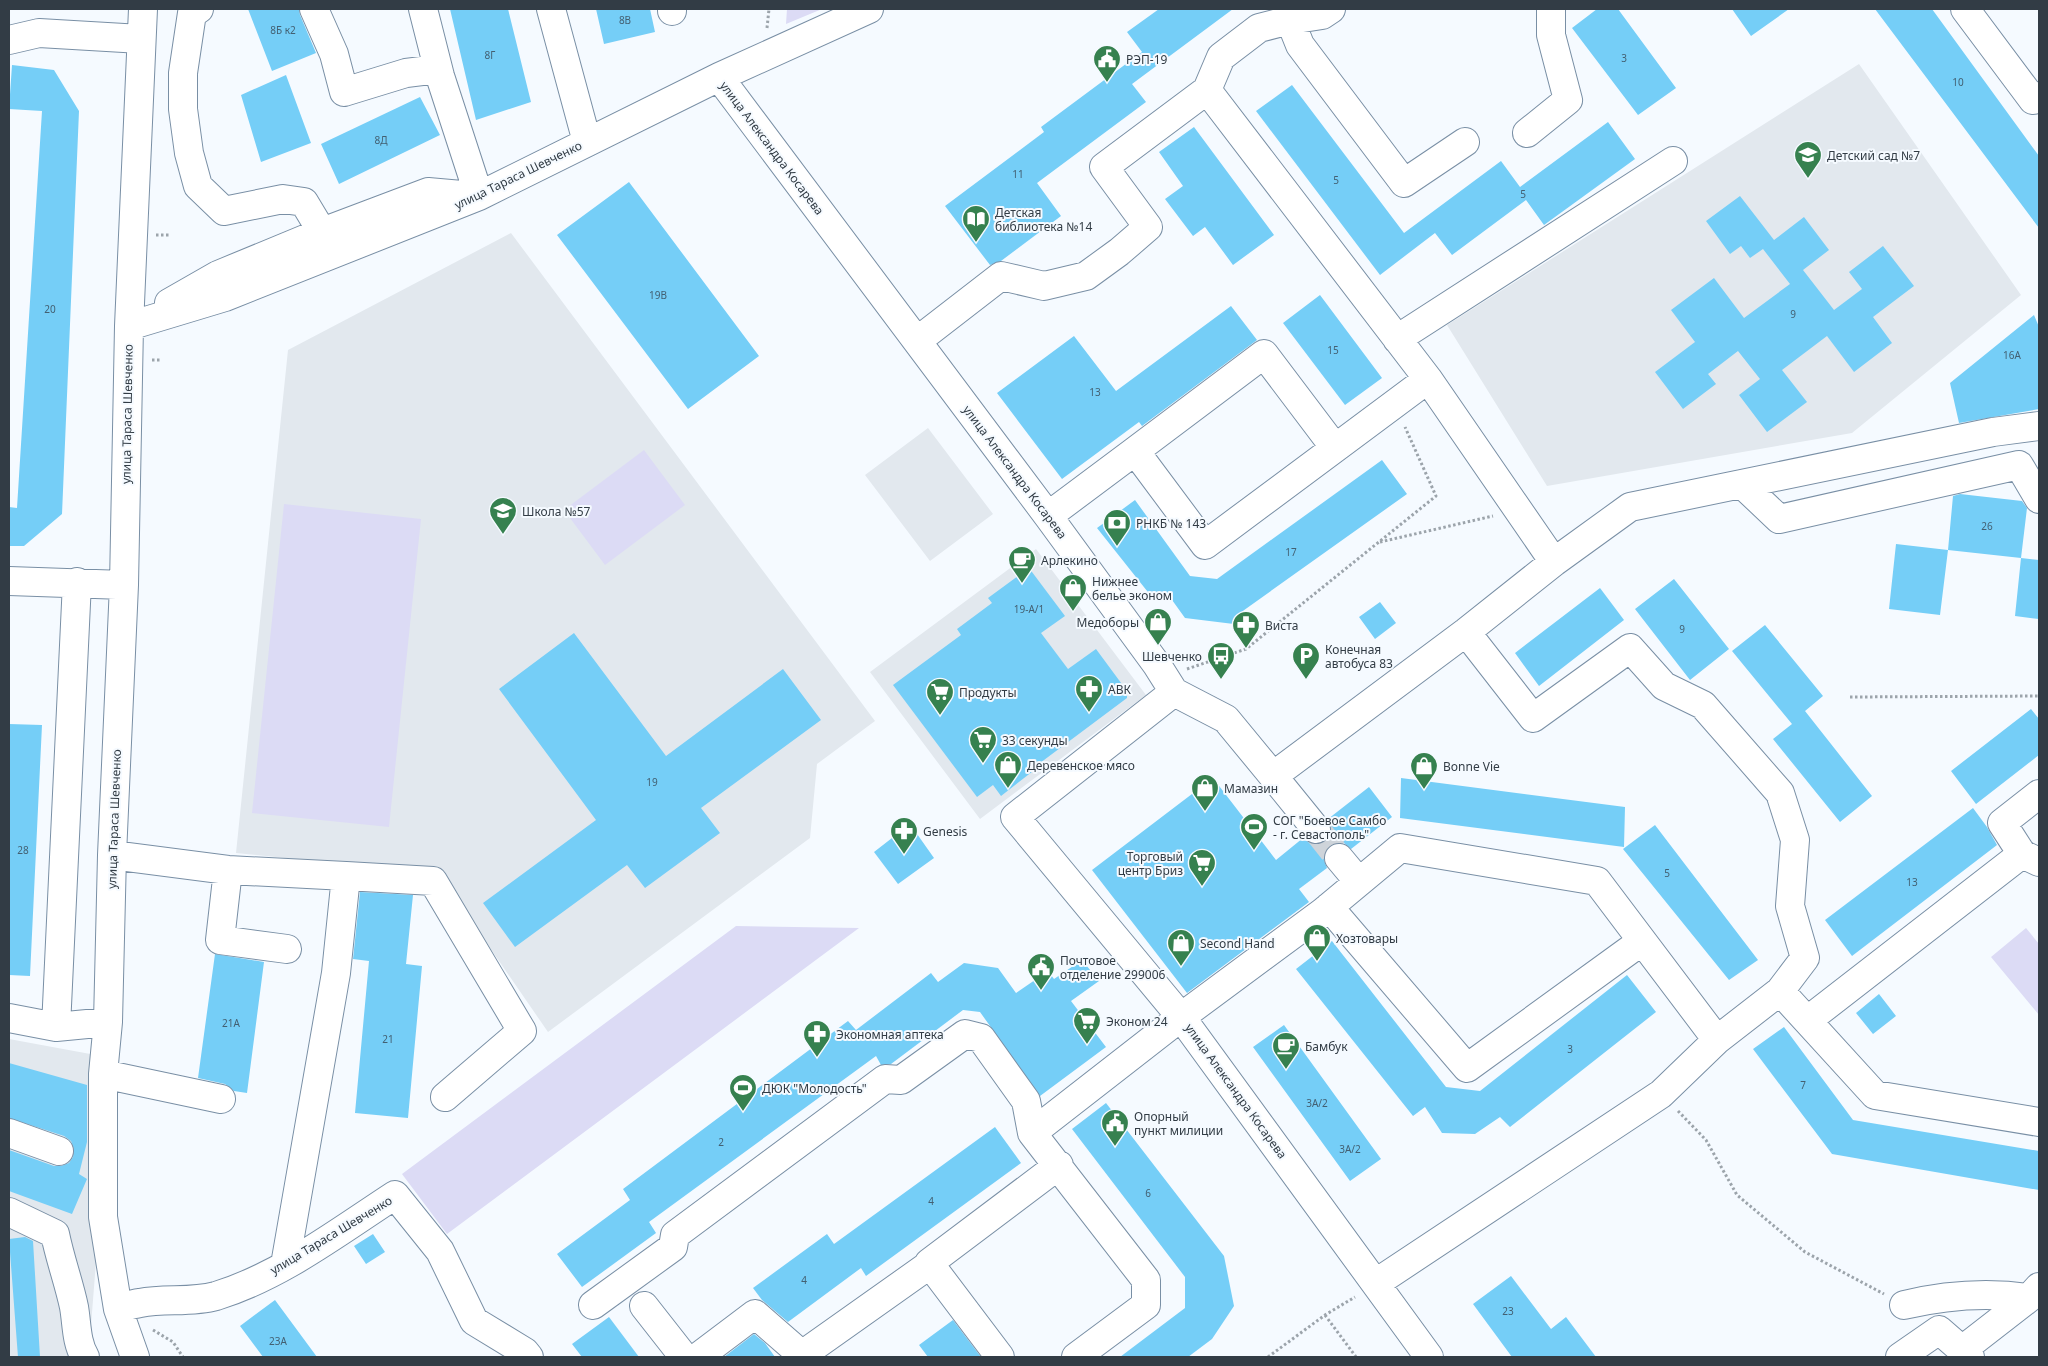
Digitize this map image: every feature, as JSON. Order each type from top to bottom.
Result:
[{"type":"street","name":"улица Тараса Шевченко","points":[[135,1357],[118,1310],[103,1217],[103,1074],[108,1022],[112,854],[124,585],[129,326],[143,9]]},
{"type":"street","points":[[199,9],[192,13],[182,73],[189,153],[198,186],[224,211],[283,199],[304,202],[322,232]]},
{"type":"street","points":[[314,9],[334,54],[344,92],[406,72],[438,68]]},
{"type":"street","points":[[129,326],[218,275],[322,232],[428,192],[479,196],[438,68],[423,9]]},
{"type":"street","points":[[551,9],[586,142]]},
{"type":"street","name":"улица Тараса Шевченко","points":[[129,326],[224,298],[479,196],[719,77],[869,9]]},
{"type":"street","points":[[917,341],[1001,276],[1044,286],[1086,276],[1119,252],[1148,227],[1104,167],[1207,90],[1221,57],[1259,28],[1290,20],[1322,15],[1331,9]]},
{"type":"street","points":[[1527,133],[1568,100],[1551,35],[1551,9]]},
{"type":"street","points":[[1965,9],[2033,100],[2039,96]]},
{"type":"street","points":[[1290,20],[1300,45],[1404,183],[1465,142]]},
{"type":"street","points":[[9,40],[39,33],[141,39]]},
{"type":"street","name":"улица Александра Косарева","points":[[719,77],[1048,516],[1157,665],[1179,681],[1015,816],[1181,1017],[1429,1357]]},
{"type":"street","points":[[1207,90],[1428,379],[1554,562]]},
{"type":"street","points":[[1397,339],[1673,161]]},
{"type":"street","points":[[1048,516],[1264,354],[1335,448]]},
{"type":"street","points":[[1134,450],[1205,545],[1428,379]]},
{"type":"street","points":[[1273,776],[1466,632],[1554,562],[1630,507],[1993,432],[2039,426]]},
{"type":"street","points":[[1742,484],[1779,519],[2019,465],[2039,499]]},
{"type":"street","points":[[9,581],[124,585]]},
{"type":"street","points":[[56,1028],[77,582]]},
{"type":"street","points":[[1376,1283],[1661,1094],[1717,1040],[1780,991],[1805,958],[1790,906],[1795,840],[1780,793],[1703,705],[1664,686],[1630,648],[1533,718],[1466,632]]},
{"type":"street","points":[[1179,681],[1226,719],[1316,829]]},
{"type":"street","points":[[1808,1020],[2030,858],[2002,823],[2039,794]]},
{"type":"street","points":[[1032,1133],[1181,1017],[1329,907],[1400,848],[1597,881],[1717,1040]]},
{"type":"street","points":[[112,854],[228,870],[433,881],[522,1031],[445,1097]]},
{"type":"street","points":[[1339,858],[1359,882]]},
{"type":"street","points":[[228,870],[220,940],[287,949]]},
{"type":"street","points":[[285,1265],[336,973],[346,876]]},
{"type":"street","points":[[1329,907],[1467,1068],[1642,941]]},
{"type":"street","points":[[1780,991],[1875,1094],[2039,1122]]},
{"type":"street","points":[[9,1018],[56,1028],[108,1022]]},
{"type":"street","points":[[593,1305],[673,1246],[675,1235],[885,1078],[901,1080],[965,1034],[981,1038],[1026,1101],[1032,1133],[1059,1165],[1146,1280],[1146,1305],[1076,1357]]},
{"type":"street","points":[[103,1074],[221,1099]]},
{"type":"street","points":[[9,1132],[59,1151]]},
{"type":"street","points":[[698,1357],[755,1314],[803,1356],[1059,1165]]},
{"type":"street","name":"улица Тараса Шевченко","points":[[118,1310],[141,1303],[184,1301],[213,1297],[242,1287],[285,1265],[395,1196],[440,1251],[474,1321],[525,1352],[529,1357]]},
{"type":"street","points":[[9,1212],[55,1234],[74,1306],[80,1349],[85,1357]]},
{"type":"street","points":[[932,1261],[1000,1357]]},
{"type":"street","points":[[1904,1306],[1937,1297],[2034,1293]]},
{"type":"street","points":[[1900,1357],[1939,1330],[1966,1354],[2034,1293]]},
{"type":"street","points":[[644,1306],[684,1357]]},
{"type":"path","points":[[1179,681],[1246,649],[1436,496],[1404,428]]},
{"type":"path","points":[[1380,542],[1518,510]]},
{"type":"path","points":[[1850,697],[2039,696]]},
{"type":"path","points":[[1661,1094],[1706,1140],[1737,1195],[1805,1252],[1904,1306]]},
{"type":"path","points":[[1268,1357],[1325,1315],[1376,1283]]},
{"type":"path","points":[[1325,1315],[1356,1357]]},
{"type":"shaded area","points":[[787,9],[822,9],[786,24]]},
{"type":"shaded area","name":"Детский сад №7","points":[[1859,64],[2021,295],[1852,433],[1547,486],[1447,325]]},
{"type":"shaded area","name":"Школа №57","points":[[511,233],[875,721],[817,764],[810,838],[548,1032],[439,874],[236,853],[288,350]]},
{"type":"shaded area","points":[[928,428],[993,514],[930,561],[865,475]]},
{"type":"shaded area","points":[[644,450],[685,505],[605,565],[564,510]]},
{"type":"shaded area","points":[[284,504],[421,519],[389,827],[252,813]]},
{"type":"shaded area","points":[[1036,549],[1146,695],[980,819],[870,672]]},
{"type":"shaded area","points":[[736,926],[859,928],[447,1234],[402,1174]]},
{"type":"shaded area","points":[[2026,928],[2039,944],[2039,1015],[1991,957]]},
{"type":"shaded area","points":[[9,1039],[112,1058],[89,1351],[93,1357],[9,1357]]},
{"type":"building","points":[[248,9],[299,9],[316,53],[272,71]]},
{"type":"building","points":[[450,9],[508,9],[531,102],[476,120]]},
{"type":"building","points":[[596,9],[650,9],[655,32],[604,44]]},
{"type":"building","points":[[1159,9],[1233,9],[1132,84],[1146,102],[1037,183],[1061,216],[1001,261],[990,265],[945,206],[1044,132],[1041,127],[1142,52],[1127,32]]},
{"type":"building","points":[[1597,9],[1618,9],[1676,88],[1638,115],[1572,28]]},
{"type":"building","points":[[1732,9],[1789,9],[1751,36]]},
{"type":"building","points":[[1875,9],[1932,9],[2039,156],[2039,228]]},
{"type":"building","points":[[12,65],[54,70],[79,111],[62,514],[24,546],[9,546],[9,507],[17,508],[42,111],[9,109]]},
{"type":"building","points":[[286,75],[311,143],[261,162],[241,95]]},
{"type":"building","points":[[1292,85],[1404,233],[1501,161],[1520,187],[1608,122],[1635,159],[1544,225],[1526,200],[1452,255],[1435,233],[1380,275],[1256,111]]},
{"type":"building","points":[[420,97],[440,135],[339,184],[321,144]]},
{"type":"building","points":[[1194,127],[1274,235],[1233,265],[1205,227],[1193,236],[1165,199],[1183,186],[1159,152]]},
{"type":"building","points":[[629,182],[759,356],[688,409],[557,235]]},
{"type":"building","points":[[1740,196],[1774,240],[1804,217],[1829,250],[1803,270],[1834,310],[1862,289],[1849,272],[1883,246],[1914,286],[1873,317],[1892,343],[1854,372],[1827,336],[1782,370],[1807,402],[1767,432],[1739,395],[1760,379],[1738,351],[1708,374],[1716,384],[1683,409],[1655,372],[1695,342],[1671,310],[1714,278],[1744,318],[1790,284],[1763,249],[1750,258],[1741,246],[1730,254],[1706,221]]},
{"type":"building","points":[[1320,295],[1382,378],[1345,405],[1283,323]]},
{"type":"building","points":[[1231,306],[1257,340],[1142,426],[1139,422],[1062,479],[997,393],[1074,336],[1116,391]]},
{"type":"building","points":[[2034,315],[2039,327],[2039,409],[1959,423],[1950,383]]},
{"type":"building","points":[[1382,460],[1407,494],[1240,613],[1250,626],[1185,618],[1167,593],[1155,601],[1097,528],[1135,500],[1190,576],[1217,579]]},
{"type":"building","points":[[1960,494],[2022,501],[2027,508],[2021,558],[1948,550],[1953,496]]},
{"type":"building","points":[[1896,544],[1948,550],[1940,615],[1889,609]]},
{"type":"building","points":[[2021,558],[2039,560],[2039,619],[2015,616]]},
{"type":"building","points":[[1029,568],[1065,616],[1041,633],[1068,669],[1096,649],[1127,691],[1127,698],[1036,766],[1037,768],[1001,796],[993,785],[977,797],[893,685],[961,635],[957,629],[992,603],[988,598]]},
{"type":"building","points":[[1674,579],[1729,649],[1690,680],[1635,609]]},
{"type":"building","points":[[1600,588],[1624,620],[1539,686],[1515,653]]},
{"type":"building","points":[[1380,602],[1396,623],[1375,639],[1359,617]]},
{"type":"building","points":[[1765,625],[1823,696],[1805,711],[1872,796],[1840,822],[1773,739],[1792,724],[1732,651]]},
{"type":"building","points":[[574,633],[666,756],[783,669],[821,720],[701,808],[720,833],[645,888],[627,865],[515,947],[483,903],[596,820],[499,689]]},
{"type":"building","points":[[2031,709],[2039,719],[2039,755],[1976,804],[1951,771]]},
{"type":"building","points":[[9,724],[42,725],[30,976],[9,975]]},
{"type":"building","points":[[1213,778],[1276,860],[1303,838],[1311,844],[1319,844],[1325,841],[1331,834],[1331,826],[1328,819],[1369,787],[1392,817],[1351,849],[1344,843],[1336,843],[1329,846],[1324,853],[1327,868],[1299,889],[1309,902],[1187,993],[1092,870]]},
{"type":"building","points":[[1401,778],[1625,807],[1624,847],[1400,818]]},
{"type":"building","points":[[1973,808],[1997,845],[1852,956],[1825,920]]},
{"type":"building","name":"Genesis","points":[[910,824],[934,858],[898,884],[874,852]]},
{"type":"building","points":[[1655,825],[1758,960],[1729,980],[1623,849]]},
{"type":"building","points":[[360,892],[413,895],[406,964],[422,966],[408,1118],[355,1113],[369,961],[353,959]]},
{"type":"building","points":[[1332,941],[1446,1087],[1480,1091],[1627,975],[1656,1012],[1510,1127],[1500,1117],[1475,1134],[1442,1133],[1425,1107],[1413,1116],[1296,969]]},
{"type":"building","points":[[215,954],[264,962],[247,1093],[234,1091],[225,1084],[198,1078]]},
{"type":"building","points":[[1082,960],[1099,981],[1071,1001],[1106,1047],[1040,1096],[980,1012],[963,1010],[891,1064],[881,1065],[876,1056],[649,1222],[656,1233],[582,1287],[557,1254],[630,1200],[623,1189],[848,1021],[856,1030],[931,973],[938,982],[964,963],[998,968],[1016,993],[1048,971],[1054,979]]},
{"type":"building","points":[[1879,994],[1896,1016],[1873,1034],[1856,1013]]},
{"type":"building","points":[[1284,1025],[1381,1159],[1350,1181],[1253,1047]]},
{"type":"building","points":[[1784,1027],[1853,1120],[2039,1151],[2039,1190],[1832,1154],[1753,1049]]},
{"type":"building","points":[[9,1063],[87,1085],[87,1142],[79,1174],[87,1179],[72,1214],[9,1191],[9,1150],[54,1166],[61,1166],[69,1163],[73,1157],[74,1149],[71,1141],[64,1136],[9,1118]]},
{"type":"building","points":[[1106,1103],[1224,1256],[1234,1306],[1212,1339],[1188,1357],[1120,1357],[1185,1308],[1185,1277],[1072,1129]]},
{"type":"building","points":[[995,1127],[1021,1163],[866,1276],[861,1268],[788,1322],[762,1300],[753,1288],[827,1234],[834,1244]]},
{"type":"building","points":[[373,1234],[385,1252],[366,1264],[354,1246]]},
{"type":"building","points":[[25,1237],[33,1241],[40,1357],[18,1357],[9,1239]]},
{"type":"building","points":[[1511,1276],[1551,1329],[1566,1317],[1596,1357],[1512,1357],[1473,1304]]},
{"type":"building","points":[[275,1300],[317,1357],[263,1357],[240,1326]]},
{"type":"building","points":[[609,1317],[639,1357],[582,1357],[572,1344]]},
{"type":"building","points":[[953,1320],[981,1357],[928,1357],[919,1345]]},
{"type":"building","points":[[754,1334],[765,1343],[775,1357],[724,1357]]},
{"type":"tunnel","points":[[1316,829],[1339,858]]},
{"type":"place","name":"РЭП-19","points":[[1107,83]]},
{"type":"place","name":"Детский сад №7","points":[[1808,179]]},
{"type":"place","name":"Детская библиотека №14","points":[[976,243]]},
{"type":"place","name":"Школа №57","points":[[503,535]]},
{"type":"place","name":"РНКБ № 143","points":[[1117,547]]},
{"type":"place","name":"Арлекино","points":[[1022,584]]},
{"type":"place","name":"Нижнее белье эконом","points":[[1073,612]]},
{"type":"place","name":"Медоборы","points":[[1158,646]]},
{"type":"place","name":"Виста","points":[[1246,649]]},
{"type":"place","name":"Шевченко","points":[[1221,680]]},
{"type":"place","name":"Конечная автобуса 83","points":[[1306,680]]},
{"type":"place","name":"АВК","points":[[1089,713]]},
{"type":"place","name":"Продукты","points":[[940,716]]},
{"type":"place","name":"33 секунды","points":[[983,764]]},
{"type":"place","name":"Деревенское мясо","points":[[1008,789]]},
{"type":"place","name":"Bonne Vie","points":[[1424,790]]},
{"type":"place","name":"Мамазин","points":[[1205,812]]},
{"type":"place","name":"СОГ \"Боевое Самбо - г. Севастополь\"","points":[[1254,851]]},
{"type":"place","name":"Genesis","points":[[904,855]]},
{"type":"place","name":"Торговый центр Бриз","points":[[1202,887]]},
{"type":"place","name":"Хозтовары","points":[[1317,962]]},
{"type":"place","name":"Second Hand","points":[[1181,967]]},
{"type":"place","name":"Почтовое отделение 299006","points":[[1041,991]]},
{"type":"place","name":"Эконом 24","points":[[1087,1045]]},
{"type":"place","name":"Экономная аптека","points":[[817,1058]]},
{"type":"place","name":"Бамбук","points":[[1286,1070]]},
{"type":"place","name":"ДЮК \"Молодость\"","points":[[743,1112]]},
{"type":"place","name":"Опорный пункт милиции","points":[[1115,1147]]}]
